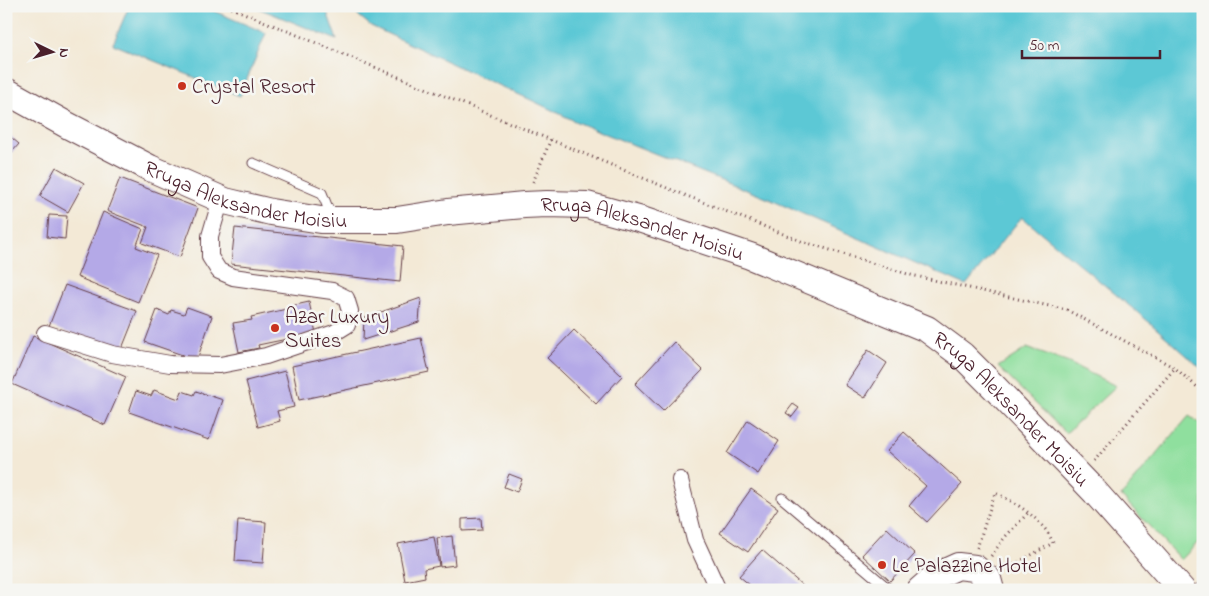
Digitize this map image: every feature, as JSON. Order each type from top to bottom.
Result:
[{"type":"main road","name":"Rruga Aleksander Moisiu","points":[[6,92],[67,126],[150,168],[221,199],[271,212],[321,220],[397,220],[448,212],[524,204],[587,205],[642,220],[750,256],[927,329],[962,355],[996,389],[1094,492],[1182,590]]},
{"type":"main road","points":[[920,590],[936,576],[958,566],[983,579]]},
{"type":"street","points":[[45,333],[112,354],[170,364],[220,365],[266,356],[334,333],[347,324],[350,311],[346,298],[332,291],[233,277],[219,271],[210,257],[210,236],[221,199]]},
{"type":"street","points":[[680,480],[695,540],[718,590]]},
{"type":"lane","points":[[253,163],[322,192],[333,220]]},
{"type":"lane","points":[[782,498],[890,590]]},
{"type":"lane","points":[[1198,590],[1203,585]]},
{"type":"path","points":[[227,6],[667,188],[801,241],[911,275],[1067,310],[1175,368],[1203,392]]},
{"type":"path","points":[[524,204],[551,139]]},
{"type":"path","points":[[1090,464],[1175,368]]},
{"type":"path","points":[[995,494],[1008,499],[1028,513],[1042,527],[1053,543],[983,579],[995,494]]},
{"type":"path","points":[[983,579],[995,549],[1028,513]]},
{"type":"green space","points":[[1027,348],[1069,363],[1116,386],[1066,433],[998,367]]},
{"type":"green space","points":[[1189,416],[1203,425],[1203,537],[1181,560],[1121,496]]},
{"type":"water","points":[[129,6],[202,6],[266,33],[240,96],[113,44]]},
{"type":"water","points":[[253,6],[325,6],[337,40]]},
{"type":"water","points":[[347,6],[1203,6],[1203,370],[1149,322],[1022,217],[966,285],[764,197],[581,124],[371,26]]},
{"type":"building","points":[[6,133],[19,144],[6,159]]},
{"type":"building","points":[[56,167],[84,183],[68,212],[40,196]]},
{"type":"building","points":[[120,178],[198,208],[180,257],[142,243],[148,227],[107,211]]},
{"type":"building","points":[[103,212],[143,229],[136,247],[157,255],[138,302],[77,277]]},
{"type":"building","points":[[49,215],[67,216],[65,239],[47,237]]},
{"type":"building","points":[[235,228],[403,246],[400,282],[231,264]]},
{"type":"building","points":[[65,285],[137,311],[121,351],[49,326]]},
{"type":"building","points":[[421,298],[419,322],[363,340],[364,318]]},
{"type":"building","name":"Azar Luxury Suites","points":[[309,302],[316,333],[258,345],[259,348],[239,352],[233,323],[252,320],[251,317]]},
{"type":"building","points":[[187,307],[212,316],[197,360],[145,342],[157,310],[169,315],[171,310],[184,314]]},
{"type":"building","points":[[574,330],[622,376],[596,404],[547,358]]},
{"type":"building","points":[[33,336],[126,377],[105,425],[12,384]]},
{"type":"building","points":[[421,338],[429,372],[299,400],[292,366]]},
{"type":"building","points":[[674,342],[703,370],[663,411],[635,384]]},
{"type":"building","points":[[868,350],[887,363],[865,398],[845,385]]},
{"type":"building","points":[[285,371],[294,407],[277,411],[280,421],[258,427],[246,381]]},
{"type":"building","points":[[154,390],[179,399],[182,391],[194,395],[196,391],[223,400],[209,440],[129,412],[136,391],[151,396]]},
{"type":"building","points":[[793,404],[799,408],[792,417],[786,413]]},
{"type":"building","points":[[748,420],[779,441],[758,474],[727,453]]},
{"type":"building","points":[[904,432],[962,484],[927,522],[909,506],[926,486],[887,451]]},
{"type":"building","points":[[509,474],[522,479],[517,492],[504,487]]},
{"type":"building","points":[[751,489],[778,508],[748,552],[720,533]]},
{"type":"building","points":[[481,518],[482,530],[462,531],[462,519]]},
{"type":"building","points":[[238,520],[266,522],[263,563],[235,561]]},
{"type":"building","points":[[887,528],[915,554],[890,581],[862,555]]},
{"type":"building","points":[[452,536],[455,565],[440,567],[437,538]]},
{"type":"building","points":[[434,537],[439,566],[424,569],[425,577],[405,581],[398,544]]},
{"type":"building","points":[[762,550],[803,586],[800,590],[756,590],[739,576]]},
{"type":"place","name":"Crystal Resort","points":[[182,86]]},
{"type":"place","name":"Azar Luxury Suites","points":[[275,328]]},
{"type":"place","name":"Le Palazzine Hotel","points":[[882,565]]}]
